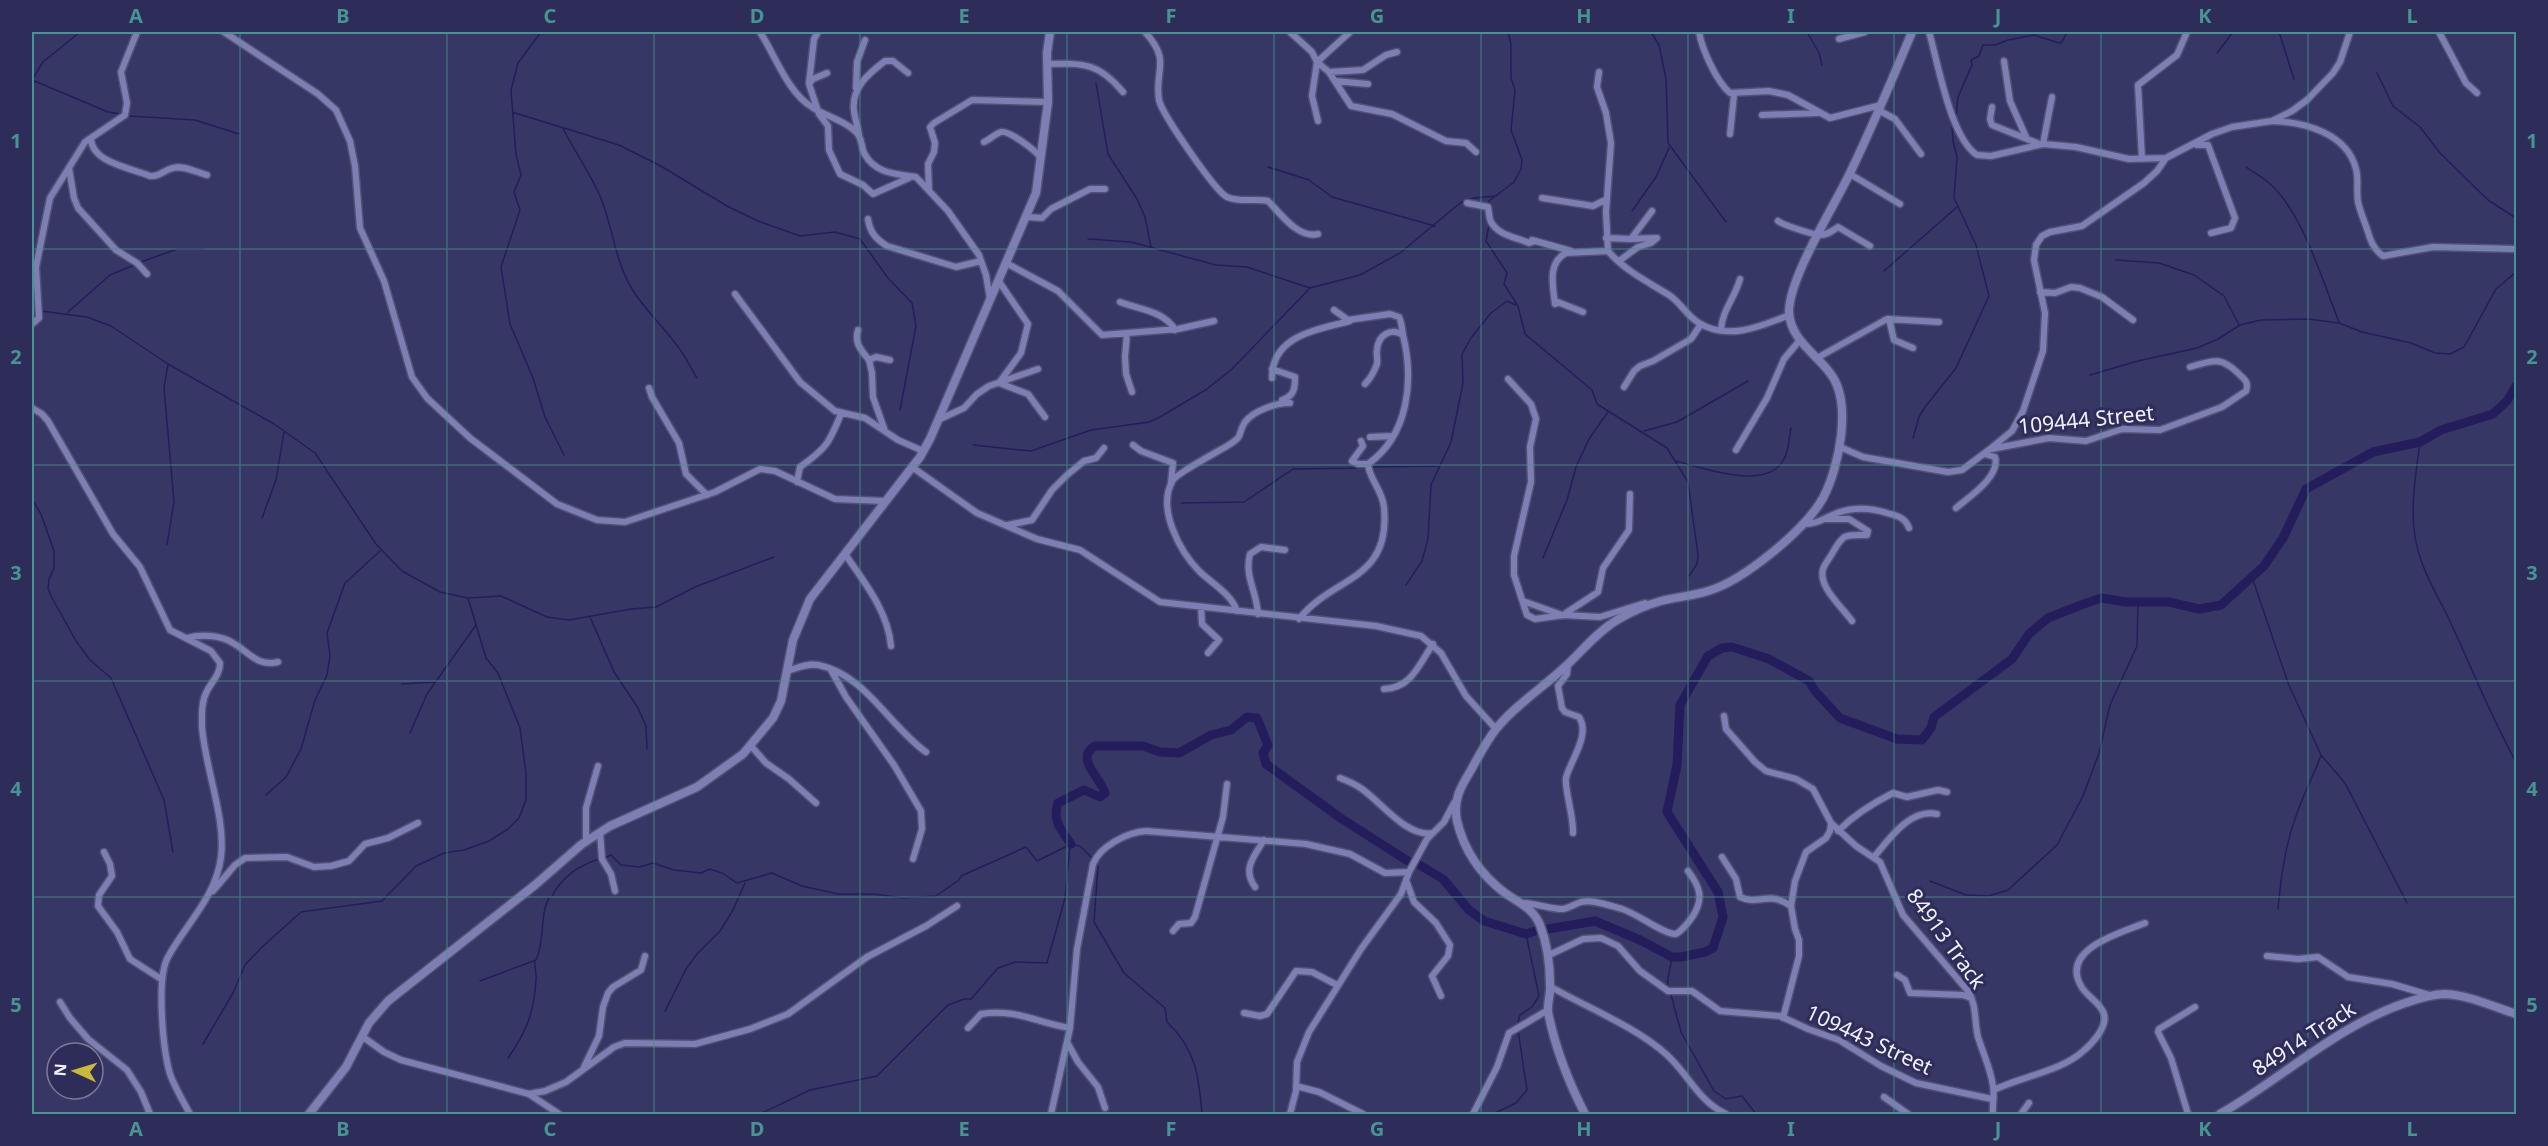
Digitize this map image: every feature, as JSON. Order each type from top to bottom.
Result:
[{"type":"street","points":[[32,324],[39,318],[36,267],[50,198],[80,149],[91,138],[125,115],[127,103],[120,72],[137,32]]},
{"type":"street","points":[[224,32],[318,94],[336,110],[352,149],[360,228],[384,281],[412,377],[439,410],[470,438],[557,504],[597,520],[625,522],[707,495],[760,469],[775,471],[835,499],[885,501]]},
{"type":"street","points":[[760,32],[780,70],[809,106],[833,116],[860,136]]},
{"type":"street","points":[[818,32],[814,39],[809,84],[818,110],[828,126],[829,150],[840,174],[863,185],[873,194],[912,176]]},
{"type":"street","points":[[309,1114],[346,1067],[369,1023],[388,1001],[535,885],[586,841],[600,832],[697,787],[720,772],[751,746],[773,718],[781,701],[793,640],[810,599],[923,451],[1027,217],[1036,193],[1042,160],[1048,102],[1047,64],[1050,32]]},
{"type":"street","points":[[1146,32],[1161,55],[1158,92],[1161,106],[1184,143],[1220,191],[1235,199],[1268,201],[1298,229],[1310,235],[1318,234]]},
{"type":"street","points":[[1290,32],[1329,72],[1351,106],[1392,114],[1446,141],[1466,143],[1476,152]]},
{"type":"street","points":[[1318,121],[1312,96],[1317,62],[1350,32]]},
{"type":"street","points":[[1699,32],[1702,46],[1723,85],[1734,95],[1769,91],[1788,95],[1819,114],[1830,117],[1880,108],[1895,119],[1921,154]]},
{"type":"street","points":[[1839,39],[1865,32]]},
{"type":"street","points":[[1508,379],[1531,404],[1536,419],[1530,447],[1531,482],[1514,556],[1514,575],[1527,615],[1534,619],[1563,615],[1600,617],[1638,604],[1712,590],[1732,581],[1764,557],[1802,524],[1824,495],[1840,447],[1841,420],[1838,388],[1829,371],[1800,340],[1789,315],[1796,281],[1850,174],[1912,32]]},
{"type":"street","points":[[1929,32],[1950,111],[1971,150],[1977,155],[1991,156],[2040,144]]},
{"type":"street","points":[[2142,159],[2138,85],[2177,55],[2187,32]]},
{"type":"street","points":[[2272,121],[2300,105],[2321,86],[2340,62],[2350,32]]},
{"type":"street","points":[[2439,32],[2466,83],[2477,93]]},
{"type":"street","points":[[865,40],[857,62],[854,112],[865,153],[877,167],[893,175],[912,176],[929,190],[948,211],[981,261],[990,300]]},
{"type":"street","points":[[1329,72],[1363,70],[1386,55],[1397,52]]},
{"type":"street","points":[[856,89],[885,61],[892,61],[908,73]]},
{"type":"street","points":[[2004,61],[2010,101],[2026,138]]},
{"type":"street","points":[[1047,64],[1078,65],[1099,69],[1124,92]]},
{"type":"street","points":[[1599,72],[1597,87],[1606,113],[1611,143],[1607,199],[1608,250],[1619,261],[1673,298],[1701,324],[1734,332],[1753,329],[1789,315]]},
{"type":"street","points":[[809,84],[813,79],[827,73]]},
{"type":"street","points":[[1335,81],[1368,84]]},
{"type":"street","points":[[1730,134],[1734,95]]},
{"type":"street","points":[[2040,144],[2052,97]]},
{"type":"street","points":[[929,190],[928,164],[934,152],[935,143],[930,127],[934,123],[972,100],[1048,102]]},
{"type":"street","points":[[1992,107],[1990,119],[1992,125],[2040,144],[2076,147],[2122,158],[2166,158],[2232,126],[2272,121],[2311,126],[2333,139],[2346,151],[2356,168],[2358,202],[2371,241],[2383,256],[2433,247],[2517,249]]},
{"type":"street","points":[[1762,116],[1819,114]]},
{"type":"street","points":[[984,142],[1001,132],[1013,135],[1037,153],[1042,160]]},
{"type":"street","points":[[91,138],[94,149],[110,162],[150,176],[158,176],[169,169],[178,167],[207,174]]},
{"type":"street","points":[[2182,150],[2203,143],[2208,145],[2235,218],[2231,228],[2211,233]]},
{"type":"street","points":[[1840,447],[1863,457],[1948,472],[1962,470],[1987,452],[2018,423],[2043,351],[2045,313],[2034,260],[2036,245],[2042,236],[2050,232],[2073,229],[2092,221],[2144,183],[2157,171],[2166,158]]},
{"type":"street","points":[[69,168],[78,208],[116,250],[137,263],[147,274]]},
{"type":"street","points":[[1850,174],[1900,204]]},
{"type":"street","points":[[1027,217],[1042,218],[1051,209],[1090,189],[1105,189]]},
{"type":"street","points":[[1542,198],[1593,206],[1607,199]]},
{"type":"street","points":[[1467,203],[1488,207],[1495,228],[1509,237],[1575,252]]},
{"type":"street","points":[[1629,239],[1639,231],[1652,211]]},
{"type":"street","points":[[868,219],[873,235],[887,246],[956,267],[981,261]]},
{"type":"street","points":[[1778,221],[1788,227],[1819,235],[1831,233],[1838,227],[1870,246]]},
{"type":"street","points":[[1606,238],[1657,238],[1619,261]]},
{"type":"street","points":[[1583,312],[1555,303],[1553,273],[1556,262],[1563,254],[1608,250]]},
{"type":"street","points":[[1006,263],[1058,291],[1099,333],[1175,330],[1214,321]]},
{"type":"street","points":[[1721,330],[1722,315],[1736,293],[1740,279]]},
{"type":"street","points":[[998,280],[1029,324],[1021,353],[999,383]]},
{"type":"street","points":[[2040,292],[2055,293],[2071,287],[2080,288],[2102,297],[2133,320]]},
{"type":"street","points":[[735,294],[797,379],[840,414],[865,418],[923,451]]},
{"type":"street","points":[[1120,302],[1151,311],[1167,320],[1175,330]]},
{"type":"street","points":[[1334,310],[1345,319],[1353,321]]},
{"type":"street","points":[[1272,378],[1272,369],[1280,351],[1304,332],[1394,314],[1401,320],[1409,357],[1408,394],[1403,416],[1393,435],[1368,464],[1368,470],[1382,491],[1383,538],[1374,558],[1357,577],[1326,595],[1299,619]]},
{"type":"street","points":[[1817,358],[1889,319],[1939,322]]},
{"type":"street","points":[[1889,319],[1894,340],[1913,348]]},
{"type":"street","points":[[1624,387],[1640,366],[1653,362],[1691,339],[1701,324]]},
{"type":"street","points":[[858,330],[856,338],[858,345],[869,360],[873,397],[886,431]]},
{"type":"street","points":[[1365,384],[1373,375],[1378,360],[1377,347],[1385,335],[1395,330],[1403,335]]},
{"type":"street","points":[[1127,333],[1126,374],[1132,392]]},
{"type":"street","points":[[1736,450],[1767,398],[1784,359],[1800,340]]},
{"type":"street","points":[[869,360],[876,357],[890,360]]},
{"type":"street","name":"109444 Street","points":[[1987,452],[2049,438],[2086,441],[2121,429],[2160,430],[2222,406],[2246,391],[2248,387],[2247,382],[2230,365],[2222,361],[2212,360],[2190,367]]},
{"type":"street","points":[[938,421],[960,411],[983,389],[1038,369]]},
{"type":"street","points":[[1171,484],[1177,476],[1240,437],[1245,423],[1251,417],[1290,397],[1294,391],[1295,377],[1272,369]]},
{"type":"street","points":[[999,383],[1028,394],[1045,417]]},
{"type":"street","points":[[649,388],[679,443],[686,474],[707,495]]},
{"type":"street","points":[[1277,404],[1290,402]]},
{"type":"street","points":[[32,408],[48,421],[113,534],[140,567],[166,624],[176,634],[211,651],[220,663],[217,677],[206,693],[202,713],[206,754],[222,844],[220,865],[208,895]]},
{"type":"street","points":[[797,482],[800,467],[817,456],[829,442],[840,414]]},
{"type":"street","points":[[1370,437],[1393,435]]},
{"type":"street","points":[[1361,441],[1363,446],[1352,461],[1358,464],[1368,464]]},
{"type":"street","points":[[1133,445],[1141,451],[1173,463],[1167,505],[1178,541],[1192,563],[1231,600],[1237,611]]},
{"type":"street","points":[[1008,525],[1029,522],[1034,518],[1052,490],[1084,460],[1096,458],[1104,448]]},
{"type":"street","points":[[1956,508],[1995,470],[1995,457],[1987,452]]},
{"type":"street","points":[[912,467],[977,513],[1037,539],[1080,550],[1155,600],[1389,628],[1421,636],[1441,652],[1466,696],[1496,729]]},
{"type":"street","points":[[1563,615],[1598,592],[1601,573],[1629,530],[1630,494]]},
{"type":"street","points":[[1802,524],[1813,524],[1851,509],[1878,510],[1903,519],[1909,528]]},
{"type":"street","points":[[1825,519],[1849,519],[1868,532],[1867,535],[1847,535],[1840,539],[1822,574],[1827,589],[1852,621]]},
{"type":"street","points":[[1258,614],[1257,599],[1248,577],[1250,554],[1261,547],[1285,550]]},
{"type":"street","points":[[845,554],[876,599],[891,646]]},
{"type":"street","points":[[1523,601],[1563,615]]},
{"type":"street","points":[[1290,1114],[1301,1049],[1337,985],[1401,894],[1409,872],[1427,839],[1444,822],[1461,786],[1496,729],[1608,626],[1656,602]]},
{"type":"street","points":[[1201,607],[1202,624],[1219,640],[1208,653]]},
{"type":"street","points":[[186,638],[202,636],[223,639],[233,643],[256,660],[267,664],[278,662]]},
{"type":"street","points":[[1384,689],[1399,687],[1410,680],[1433,644]]},
{"type":"street","points":[[1568,664],[1567,674],[1558,686],[1561,705],[1565,712],[1579,717],[1583,726],[1573,764],[1566,780],[1573,818],[1573,833]]},
{"type":"street","points":[[787,671],[802,666],[817,665],[831,670],[868,695],[926,752]]},
{"type":"street","points":[[831,670],[846,697],[894,765],[921,812],[922,829],[913,859]]},
{"type":"street","name":"84913 Track","points":[[1724,716],[1726,729],[1762,768],[1796,779],[1813,789],[1831,823],[1838,831],[1874,857],[1883,867],[1903,915],[1968,991],[1974,1006],[1978,1036],[1994,1090],[1993,1114]]},
{"type":"street","points":[[751,746],[765,763],[789,779],[816,803]]},
{"type":"street","points":[[586,841],[586,808],[598,766]]},
{"type":"street","points":[[1340,778],[1363,789],[1384,810],[1413,828],[1426,834],[1434,833]]},
{"type":"street","points":[[1173,931],[1179,924],[1191,923],[1194,920],[1217,838],[1227,784]]},
{"type":"street","points":[[1838,831],[1861,810],[1893,794],[1907,797],[1938,790],[1947,792]]},
{"type":"street","points":[[1454,803],[1459,828],[1472,857],[1490,881],[1536,916],[1544,938],[1551,987],[1548,1010],[1557,1046],[1585,1114]]},
{"type":"street","points":[[1874,857],[1897,829],[1923,814],[1937,814]]},
{"type":"street","points":[[190,1114],[169,1071],[165,1050],[161,979],[168,956],[208,895],[235,865],[245,858],[287,857],[314,867],[331,866],[349,861],[365,844],[388,838],[418,823]]},
{"type":"street","points":[[1783,1017],[1798,967],[1800,948],[1791,906],[1793,891],[1803,857],[1806,852],[1829,835],[1831,823]]},
{"type":"street","points":[[1051,1114],[1070,1028],[1077,949],[1096,857],[1112,844],[1139,831],[1264,840],[1342,851],[1389,874],[1409,872]]},
{"type":"street","points":[[600,832],[602,859],[611,874],[615,891]]},
{"type":"street","points":[[1255,887],[1249,878],[1248,871],[1250,863],[1264,840]]},
{"type":"street","points":[[104,852],[110,864],[112,876],[99,895],[98,906],[117,932],[130,959],[161,979]]},
{"type":"street","points":[[1722,857],[1736,879],[1736,889],[1740,897],[1750,900],[1775,897],[1791,906]]},
{"type":"street","points":[[1521,903],[1562,909],[1580,902],[1590,902],[1630,912],[1666,933],[1676,934],[1687,924],[1700,902],[1699,888],[1688,871]]},
{"type":"street","points":[[1406,879],[1414,902],[1436,923],[1450,945],[1448,956],[1432,976],[1441,996]]},
{"type":"street","points":[[529,1094],[556,1087],[614,1047],[625,1043],[695,1044],[750,1029],[788,1014],[867,957],[926,926],[957,906]]},
{"type":"street","points":[[1994,1090],[2076,1057],[2092,1042],[2102,1026],[2105,1015],[2082,989],[2077,979],[2078,959],[2104,940],[2145,923]]},
{"type":"street","name":"109443 Street","points":[[1547,956],[1582,939],[1601,938],[1618,946],[1640,971],[1663,989],[1671,992],[1692,991],[1720,1011],[1783,1017],[1839,1040],[1881,1066],[1916,1083],[1992,1099]]},
{"type":"street","points":[[582,1070],[599,1035],[603,1007],[608,993],[613,987],[641,970],[645,956]]},
{"type":"street","points":[[2267,956],[2298,959],[2318,957],[2348,977],[2392,984],[2432,996]]},
{"type":"street","points":[[1244,1013],[1260,1016],[1267,1014],[1296,971],[1312,972],[1337,985]]},
{"type":"street","points":[[1897,975],[1905,980],[1910,993],[1963,995],[1971,998],[1974,1006]]},
{"type":"street","points":[[1551,987],[1648,1040],[1668,1056],[1697,1094],[1726,1114]]},
{"type":"street","name":"84914 Track","points":[[2220,1114],[2289,1070],[2324,1042],[2385,1011],[2432,996],[2458,996],[2517,1014]]},
{"type":"street","points":[[60,1002],[88,1039],[127,1070],[141,1092],[150,1114]]},
{"type":"street","points":[[2188,1114],[2171,1058],[2158,1032],[2159,1029],[2195,1007]]},
{"type":"street","points":[[1473,1114],[1497,1067],[1509,1033],[1548,1010]]},
{"type":"street","points":[[968,1028],[981,1014],[993,1012],[1026,1015],[1042,1023],[1070,1028]]},
{"type":"street","points":[[363,1037],[384,1052],[401,1060],[529,1094],[559,1114]]},
{"type":"street","points":[[1067,1042],[1078,1062],[1098,1087],[1105,1108]]},
{"type":"street","points":[[1296,1086],[1319,1092],[1363,1114]]},
{"type":"street","points":[[1884,1097],[1908,1114]]},
{"type":"street","points":[[2021,1114],[2029,1103]]},
{"type":"waterway","points":[[80,32],[43,62],[32,80],[108,112],[120,114]]},
{"type":"waterway","points":[[541,32],[518,63],[511,90],[516,155],[521,175],[514,192],[520,210],[501,267],[510,324],[533,378],[545,417],[564,455]]},
{"type":"waterway","points":[[1488,205],[1489,201],[1514,182],[1521,169],[1522,160],[1511,130],[1515,90],[1511,78],[1511,44],[1508,32]]},
{"type":"waterway","points":[[1651,32],[1659,45],[1666,79],[1668,143],[1726,222]]},
{"type":"waterway","points":[[1807,32],[1819,53],[1822,65]]},
{"type":"waterway","points":[[1956,117],[1958,97],[1972,65],[1971,60],[1979,56],[1983,45],[1995,45],[2034,35],[2059,43],[2062,42],[2067,32]]},
{"type":"waterway","points":[[2217,53],[2233,32]]},
{"type":"waterway","points":[[2279,32],[2294,79]]},
{"type":"waterway","points":[[2377,73],[2393,106],[2420,127],[2440,153],[2488,200],[2516,218]]},
{"type":"waterway","points":[[1096,83],[1108,154],[1137,199],[1145,217],[1151,247]]},
{"type":"waterway","points":[[512,112],[619,145],[758,221],[800,236],[835,232],[860,239],[888,278],[912,303],[916,326],[900,410]]},
{"type":"waterway","points":[[129,116],[195,120],[239,134]]},
{"type":"waterway","points":[[1913,438],[1919,417],[1925,407],[1956,368],[1989,296],[1976,245],[1954,198],[1957,157],[1952,124]]},
{"type":"waterway","points":[[563,128],[602,201],[618,257],[632,289],[681,351],[697,378]]},
{"type":"waterway","points":[[1632,211],[1656,177],[1669,148]]},
{"type":"waterway","points":[[1268,167],[1309,180],[1332,197],[1435,226]]},
{"type":"waterway","points":[[2246,167],[2269,183],[2292,211],[2310,248],[2339,322]]},
{"type":"waterway","points":[[973,445],[1031,451],[1091,430],[1149,422],[1160,417],[1207,389],[1232,369],[1310,288],[1360,275],[1400,253],[1460,203],[1474,198],[1496,196]]},
{"type":"waterway","points":[[1884,271],[1957,207]]},
{"type":"waterway","points":[[1489,225],[1486,241],[1507,273],[1504,284],[1518,306],[1525,334],[1592,390],[1597,404],[1667,448],[1688,482],[1698,555],[1697,564],[1689,576]]},
{"type":"waterway","points":[[1088,239],[1131,242],[1216,265],[1247,267],[1310,288]]},
{"type":"waterway","points":[[141,262],[177,249],[204,249]]},
{"type":"waterway","points":[[2116,260],[2159,263],[2194,275],[2224,296],[2239,325]]},
{"type":"waterway","points":[[68,312],[110,275],[134,265]]},
{"type":"waterway","points":[[2090,375],[2138,361],[2197,348],[2218,339],[2240,325],[2261,320],[2308,319],[2339,323],[2362,332],[2411,343],[2435,353],[2450,354],[2464,347],[2496,289],[2516,272]]},
{"type":"waterway","points":[[1406,585],[1422,561],[1428,539],[1431,485],[1451,442],[1463,383],[1462,354],[1471,338],[1491,313],[1507,301],[1516,305]]},
{"type":"waterway","points":[[41,311],[87,317],[111,326],[168,364],[274,424],[315,453],[376,544],[402,571],[440,592],[468,598],[501,596],[547,617],[569,620],[656,607],[695,587],[774,557]]},
{"type":"waterway","points":[[167,545],[174,502],[164,388],[168,364]]},
{"type":"waterway","points":[[1644,431],[1677,422],[1748,381]]},
{"type":"waterway","points":[[1548,929],[1595,921],[1640,940],[1672,957],[1705,952],[1713,948],[1723,917],[1718,892],[1667,812],[1677,765],[1680,705],[1708,656],[1722,648],[1732,647],[1769,659],[1809,681],[1815,691],[1840,718],[1897,739],[1922,740],[1931,728],[1934,717],[2012,659],[2029,634],[2048,618],[2101,598],[2126,602],[2169,602],[2199,609],[2221,605],[2264,566],[2283,538],[2306,489],[2373,452],[2420,442],[2441,430],[2493,414],[2507,401],[2516,386]]},
{"type":"waterway","points":[[1543,558],[1567,500],[1576,467],[1589,439],[1608,412]]},
{"type":"waterway","points":[[1676,461],[1734,475],[1764,474],[1776,469],[1786,456],[1791,428]]},
{"type":"waterway","points":[[262,518],[276,480],[284,432]]},
{"type":"waterway","points":[[2420,442],[2413,513],[2420,558],[2516,762]]},
{"type":"waterway","points":[[1371,467],[1438,466]]},
{"type":"waterway","points":[[1181,503],[1244,502],[1293,469],[1365,468]]},
{"type":"waterway","points":[[32,499],[41,514],[54,551],[54,568],[48,588],[51,596],[76,641],[90,660],[111,678],[164,800],[173,852]]},
{"type":"waterway","points":[[266,795],[286,777],[301,749],[315,700],[327,675],[330,656],[327,633],[345,583],[380,551]]},
{"type":"waterway","points":[[2252,577],[2288,683],[2321,755],[2345,783],[2407,903]]},
{"type":"waterway","points":[[203,1044],[233,993],[245,965],[301,912],[382,901],[416,866],[444,853],[464,850],[489,841],[508,829],[519,818],[526,800],[526,773],[520,728],[498,673],[486,658],[468,598]]},
{"type":"waterway","points":[[1930,881],[1966,895],[1988,896],[2008,890],[2057,845],[2083,796],[2099,753],[2110,705],[2137,646],[2138,601]]},
{"type":"waterway","points":[[590,617],[614,672],[638,708],[646,726],[647,749]]},
{"type":"waterway","points":[[410,733],[427,694],[476,625]]},
{"type":"waterway","points":[[402,684],[434,682]]},
{"type":"waterway","points":[[1071,844],[1058,825],[1056,809],[1058,803],[1084,790],[1100,797],[1105,793],[1088,762],[1089,751],[1095,746],[1143,746],[1160,752],[1179,753],[1211,735],[1231,730],[1247,717],[1257,718],[1268,745],[1263,753],[1266,764],[1342,819],[1411,863]]},
{"type":"waterway","points":[[2278,909],[2289,839],[2321,755]]},
{"type":"waterway","points":[[604,858],[611,855],[621,865],[640,867],[653,863],[674,870],[701,873],[710,869],[722,873],[737,883],[772,873],[802,886],[838,894],[874,894],[902,898],[936,896],[959,880],[961,876],[1026,847],[1037,861],[1071,844],[1080,846],[1092,858]]},
{"type":"waterway","points":[[760,1114],[810,1090],[877,1076],[948,1005],[971,999],[998,968],[1015,962],[1047,963],[1065,898],[1070,846]]},
{"type":"waterway","points":[[552,896],[572,873],[599,859]]},
{"type":"waterway","points":[[1418,864],[1443,879],[1469,910],[1484,921],[1526,934],[1538,930]]},
{"type":"waterway","points":[[1098,866],[1094,922],[1124,973],[1165,1008],[1167,1022],[1177,1032],[1194,1064],[1202,1114]]},
{"type":"waterway","points":[[665,1011],[686,969],[697,954],[720,931],[733,910],[745,883]]},
{"type":"waterway","points":[[480,981],[536,960],[541,945],[544,911],[549,898]]},
{"type":"waterway","points":[[1517,1026],[1520,1015],[1532,1007],[1539,996],[1526,934]]},
{"type":"waterway","points":[[1668,989],[1672,957]]},
{"type":"waterway","points":[[508,1058],[525,1030],[531,1012],[535,991],[535,962]]},
{"type":"waterway","points":[[1671,995],[1681,1032],[1714,1091],[1726,1099],[1742,1096],[1756,1114]]},
{"type":"waterway","points":[[1493,1114],[1516,1103],[1527,1090],[1518,1030]]}]
